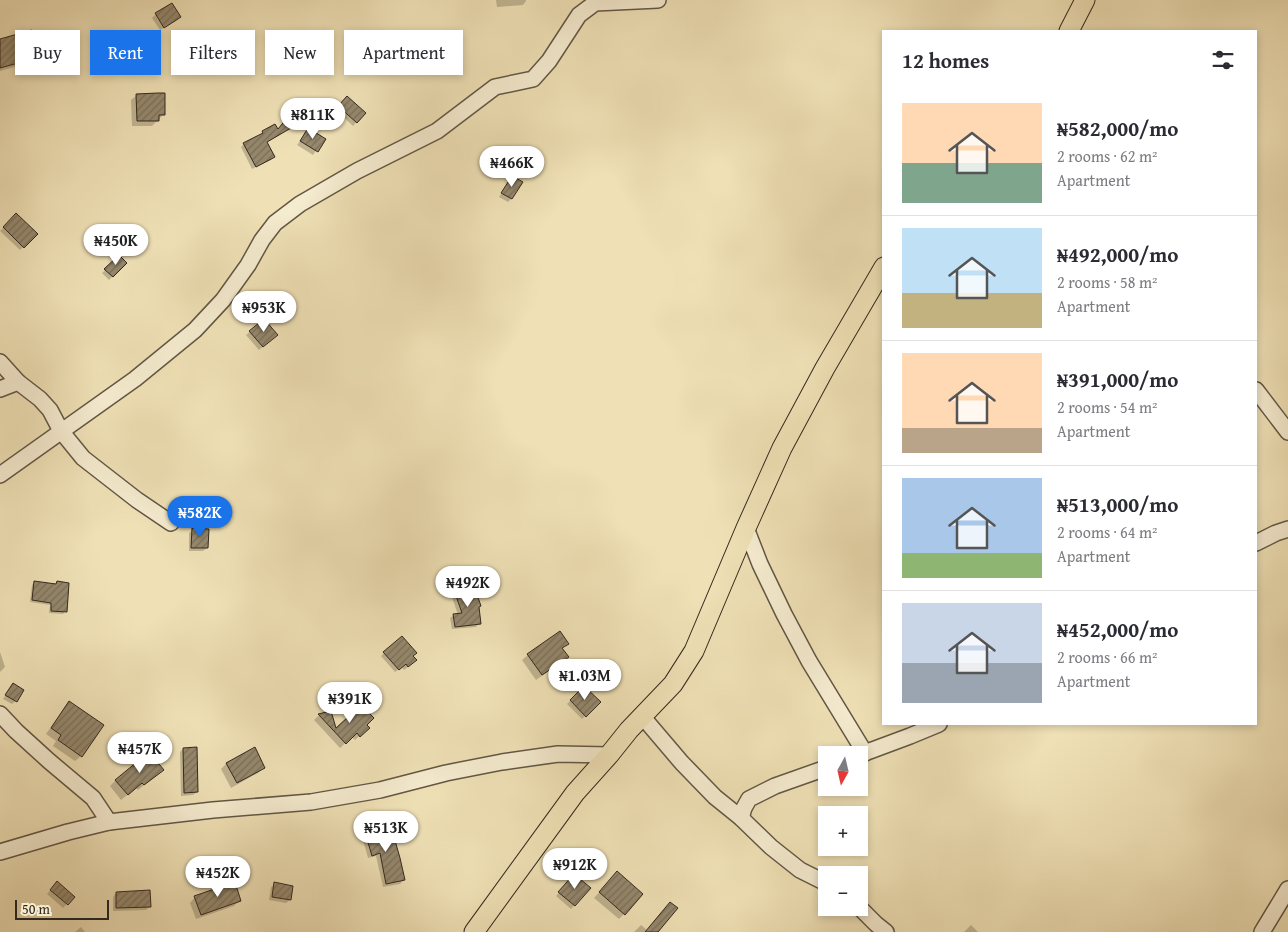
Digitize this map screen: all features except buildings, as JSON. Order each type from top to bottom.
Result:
[{"type":"main road","points":[[1070,30],[1085,0]]},
{"type":"main road","points":[[474,932],[575,793],[629,730],[672,684],[694,651],[782,448],[825,368],[882,270]]},
{"type":"street","points":[[0,475],[135,379],[195,330],[223,300],[275,223],[300,204],[357,171],[437,131],[495,87],[533,79],[550,61],[579,15],[595,3],[658,0]]},
{"type":"street","points":[[0,362],[18,382],[40,399],[50,410],[62,431],[83,458],[137,500],[171,523]]},
{"type":"street","points":[[0,390],[18,382]]},
{"type":"street","points":[[1257,391],[1288,432]]},
{"type":"street","points":[[746,528],[760,564],[788,622],[857,746]]},
{"type":"street","points":[[1257,542],[1288,529]]},
{"type":"street","points":[[0,714],[43,755],[93,798],[109,822]]},
{"type":"street","points":[[642,716],[682,763],[715,797],[741,818],[771,847],[800,870],[818,879]]},
{"type":"street","points":[[868,752],[937,725]]},
{"type":"street","points":[[0,852],[109,822],[212,810],[311,802],[380,790],[446,773],[502,762],[558,754],[609,755]]},
{"type":"street","points":[[741,818],[749,799],[775,786],[818,771]]},
{"type":"street","points":[[1262,932],[1288,889]]},
{"type":"street","points":[[868,916],[886,932]]}]
